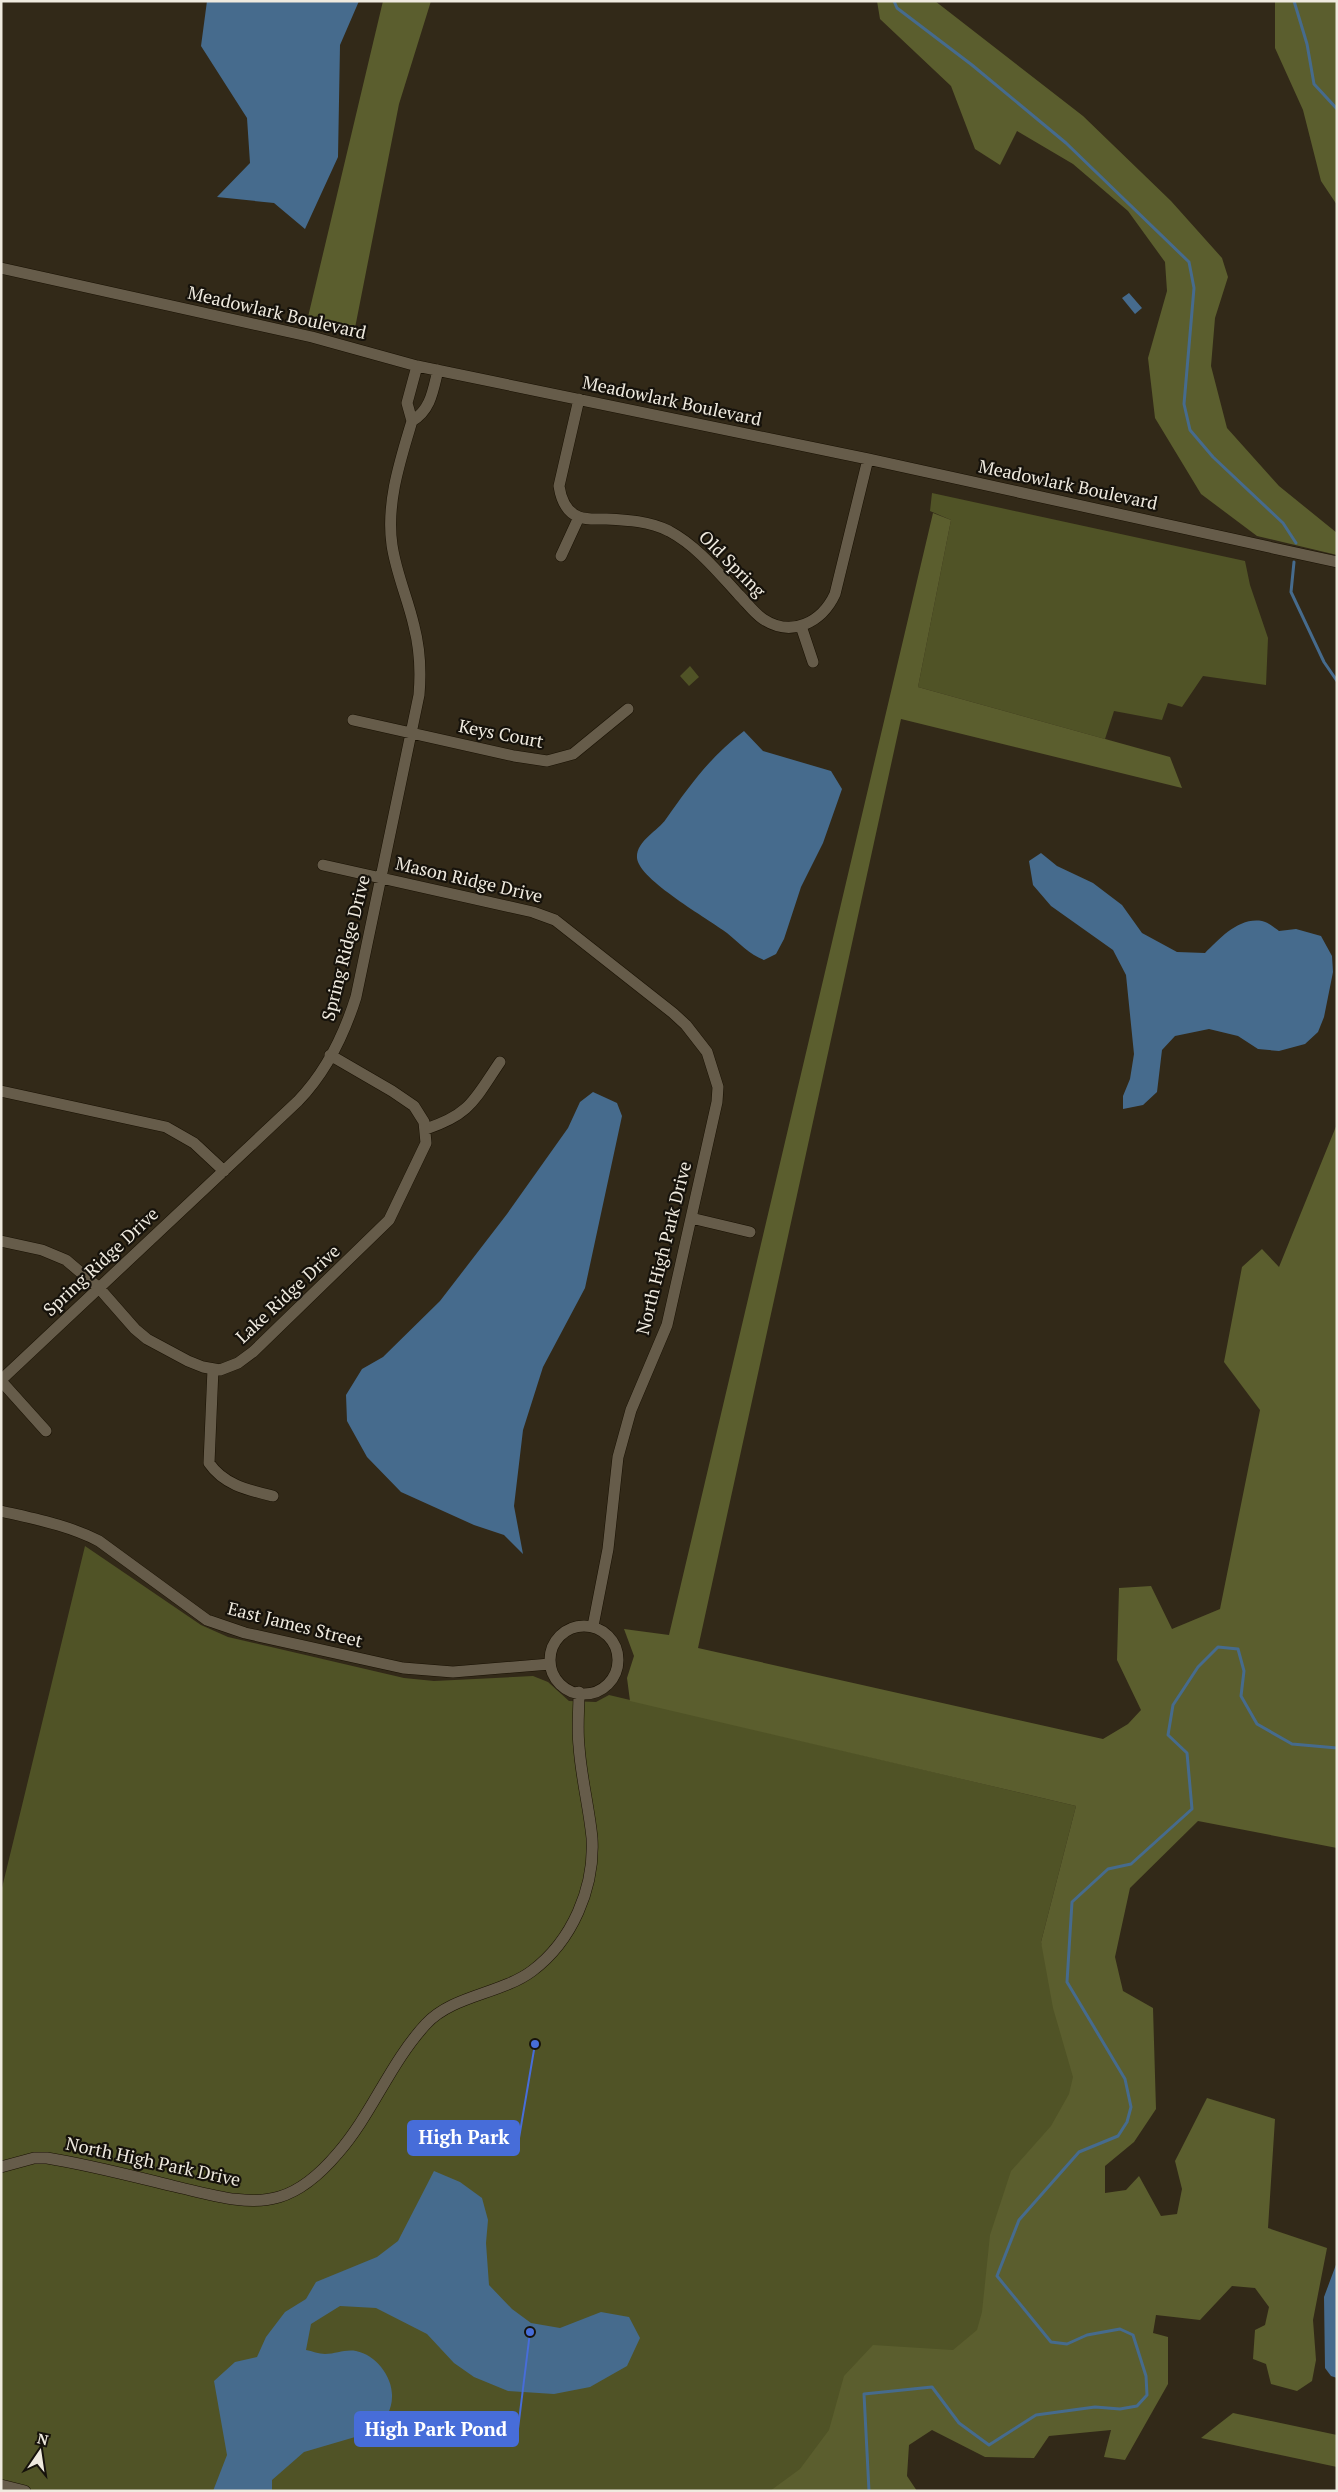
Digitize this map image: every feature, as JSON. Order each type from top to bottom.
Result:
[{"type":"street","name":"Meadowlark Boulevard","points":[[1,268],[312,337],[417,366],[868,459],[1337,562]]},
{"type":"street","name":"Spring Ridge Drive","points":[[1,1381],[315,1083],[341,1038],[356,997],[419,695],[418,650],[415,627],[394,556],[390,522],[396,476],[412,421],[407,403],[417,366]]},
{"type":"street","name":"Spring Ridge Drive","points":[[412,421],[421,416],[428,407],[438,370]]},
{"type":"street","points":[[561,556],[579,517],[566,507],[559,486],[579,399]]},
{"type":"street","points":[[813,662],[802,626],[822,615],[835,594],[868,459]]},
{"type":"street","name":"Old Spring","points":[[579,517],[642,522],[668,531],[698,551],[763,619],[787,628],[802,626]]},
{"type":"street","name":"Keys Court","points":[[352,720],[514,756],[547,761],[573,754],[628,709]]},
{"type":"street","name":"Mason Ridge Drive","points":[[323,865],[534,912],[555,920],[673,1013],[686,1025],[707,1052]]},
{"type":"street","name":"North High Park Drive","points":[[593,1626],[608,1549],[618,1457],[633,1404],[667,1325],[713,1122],[718,1087],[707,1052]]},
{"type":"street","points":[[330,1055],[409,1102],[420,1113],[426,1129],[451,1121],[468,1108],[500,1062]]},
{"type":"street","points":[[1,1091],[166,1127],[194,1143],[224,1171]]},
{"type":"street","name":"Lake Ridge Drive","points":[[213,1369],[230,1367],[253,1352],[389,1220],[422,1155],[426,1143],[426,1129]]},
{"type":"street","points":[[691,1218],[750,1232]]},
{"type":"street","points":[[1,1241],[42,1250],[66,1260],[99,1288],[135,1329],[147,1339],[188,1361],[213,1369],[210,1463],[225,1480],[242,1488],[272,1496]]},
{"type":"street","points":[[1,1381],[46,1431]]},
{"type":"street","name":"East James Street","points":[[1,1511],[50,1522],[99,1541],[207,1620],[245,1633],[403,1668],[453,1672],[550,1664]]},
{"type":"street","points":[[579,1626],[593,1626],[603,1632],[616,1646],[618,1654],[616,1673],[606,1686],[598,1690],[579,1692],[560,1685],[550,1664],[551,1651],[556,1640],[562,1634],[579,1626]]},
{"type":"street","name":"North High Park Drive","points":[[1,2167],[34,2158],[47,2158],[209,2194],[258,2200],[278,2198],[299,2189],[313,2179],[339,2153],[351,2137],[399,2057],[427,2022],[447,2009],[531,1972],[561,1944],[573,1923],[584,1897],[591,1866],[592,1840],[578,1746],[579,1692]]},
{"type":"street","points":[[1,2485],[25,2491]]},
{"type":"green space","points":[[383,1],[431,1],[399,104],[355,328],[308,317]]},
{"type":"green space","points":[[877,1],[935,1],[1083,116],[1171,201],[1222,258],[1228,277],[1215,318],[1211,366],[1227,428],[1279,486],[1337,533],[1337,555],[1257,536],[1201,494],[1155,418],[1148,358],[1167,291],[1165,262],[1128,211],[1073,164],[1017,131],[1000,165],[975,149],[951,86],[880,19]]},
{"type":"green space","points":[[1275,1],[1337,1],[1337,205],[1321,181],[1303,110],[1275,48]]},
{"type":"green space","points":[[932,493],[1245,561],[1250,585],[1268,638],[1266,685],[1203,676],[1182,707],[1168,703],[1162,720],[1114,711],[1105,739],[918,687],[951,520],[930,511]]},
{"type":"green space","points":[[933,513],[951,520],[918,687],[1170,757],[1182,788],[901,719],[698,1648],[1103,1739],[1128,1724],[1141,1710],[1117,1660],[1119,1588],[1151,1586],[1172,1629],[1220,1609],[1260,1410],[1224,1362],[1242,1267],[1262,1249],[1279,1267],[1337,1124],[1337,1848],[1198,1821],[1130,1888],[1115,1957],[1123,1991],[1153,2008],[1156,2109],[1134,2142],[1105,2166],[1105,2193],[1126,2190],[1139,2176],[1161,2216],[1177,2214],[1182,2189],[1175,2161],[1207,2098],[1275,2119],[1268,2228],[1327,2248],[1313,2320],[1316,2360],[1312,2381],[1297,2391],[1271,2384],[1266,2364],[1253,2359],[1255,2330],[1265,2325],[1269,2307],[1255,2288],[1232,2286],[1200,2320],[1156,2315],[1153,2333],[1168,2337],[1168,2384],[1125,2460],[1104,2457],[1111,2430],[1049,2436],[1034,2458],[985,2457],[932,2430],[909,2445],[907,2476],[917,2491],[770,2491],[800,2469],[829,2430],[844,2376],[873,2345],[953,2350],[977,2330],[982,2312],[990,2235],[1011,2171],[1051,2126],[1069,2094],[1073,2077],[1053,2008],[1041,1942],[1076,1806],[630,1701],[627,1678],[634,1656],[624,1629],[669,1635]]},
{"type":"green space","points":[[690,666],[699,677],[689,686],[680,676]]},
{"type":"green space","points":[[85,1546],[201,1625],[228,1637],[404,1678],[434,1681],[533,1676],[548,1682],[569,1701],[596,1702],[609,1695],[1076,1806],[1041,1942],[1086,2079],[1048,2352],[941,2379],[859,2491],[1,2491],[1,1892]]},
{"type":"green space","points":[[1233,2413],[1337,2435],[1337,2467],[1201,2438]]},
{"type":"water","points":[[207,1],[359,1],[340,45],[338,157],[305,229],[274,203],[217,197],[250,163],[247,118],[201,46]]},
{"type":"water","points":[[1129,293],[1142,308],[1135,314],[1122,298]]},
{"type":"water","points":[[744,731],[763,751],[831,771],[842,789],[823,843],[801,887],[784,939],[776,954],[764,960],[662,888],[649,877],[637,858],[640,846],[662,823],[701,772]]},
{"type":"water","points":[[1041,853],[1057,866],[1093,883],[1122,905],[1142,933],[1177,952],[1205,953],[1230,930],[1246,922],[1254,921],[1262,921],[1279,931],[1296,929],[1321,936],[1332,956],[1333,972],[1324,1017],[1318,1032],[1305,1044],[1279,1051],[1258,1049],[1238,1036],[1209,1029],[1175,1036],[1162,1050],[1157,1092],[1143,1105],[1123,1109],[1123,1096],[1130,1079],[1134,1054],[1126,975],[1113,950],[1051,906],[1033,885],[1029,861]]},
{"type":"water","points":[[593,1092],[617,1103],[622,1116],[585,1288],[543,1367],[523,1430],[514,1506],[523,1554],[504,1535],[474,1525],[401,1492],[367,1457],[347,1421],[346,1395],[362,1369],[383,1357],[440,1301],[507,1214],[568,1128],[580,1102]]},
{"type":"water","points":[[434,2171],[460,2182],[482,2198],[488,2220],[486,2243],[489,2285],[512,2309],[531,2323],[560,2328],[601,2312],[629,2317],[640,2338],[627,2366],[590,2387],[554,2394],[508,2391],[474,2377],[454,2363],[427,2334],[376,2308],[340,2306],[311,2324],[306,2350],[320,2354],[356,2351],[370,2357],[382,2368],[390,2382],[392,2401],[379,2430],[304,2452],[272,2480],[272,2491],[213,2491],[227,2455],[214,2381],[235,2362],[257,2357],[266,2337],[285,2312],[306,2299],[316,2282],[377,2257],[398,2241]]},
{"type":"water","points":[[1337,2262],[1337,2378],[1331,2376],[1325,2368],[1324,2297]]},
{"type":"waterway","points":[[894,1],[897,8],[972,65],[1066,143],[1189,262],[1194,288],[1184,404],[1190,430],[1213,457],[1283,523],[1296,543]]},
{"type":"waterway","points":[[1294,1],[1307,44],[1314,84],[1337,109]]},
{"type":"waterway","points":[[1294,562],[1291,592],[1324,662],[1337,681]]},
{"type":"waterway","points":[[869,2491],[864,2394],[932,2387],[959,2423],[989,2445],[1036,2415],[1095,2407],[1120,2409],[1137,2406],[1147,2395],[1146,2376],[1133,2335],[1120,2329],[1087,2335],[1067,2344],[1051,2342],[997,2276],[1019,2220],[1079,2152],[1118,2136],[1127,2122],[1131,2107],[1125,2079],[1067,1982],[1072,1902],[1108,1869],[1131,1864],[1192,1809],[1187,1753],[1168,1735],[1173,1705],[1198,1667],[1218,1647],[1238,1649],[1244,1671],[1241,1696],[1257,1724],[1292,1744],[1337,1748]]},
{"type":"place","name":"High Park","points":[[535,2044]]},
{"type":"place","name":"High Park Pond","points":[[530,2332]]}]
